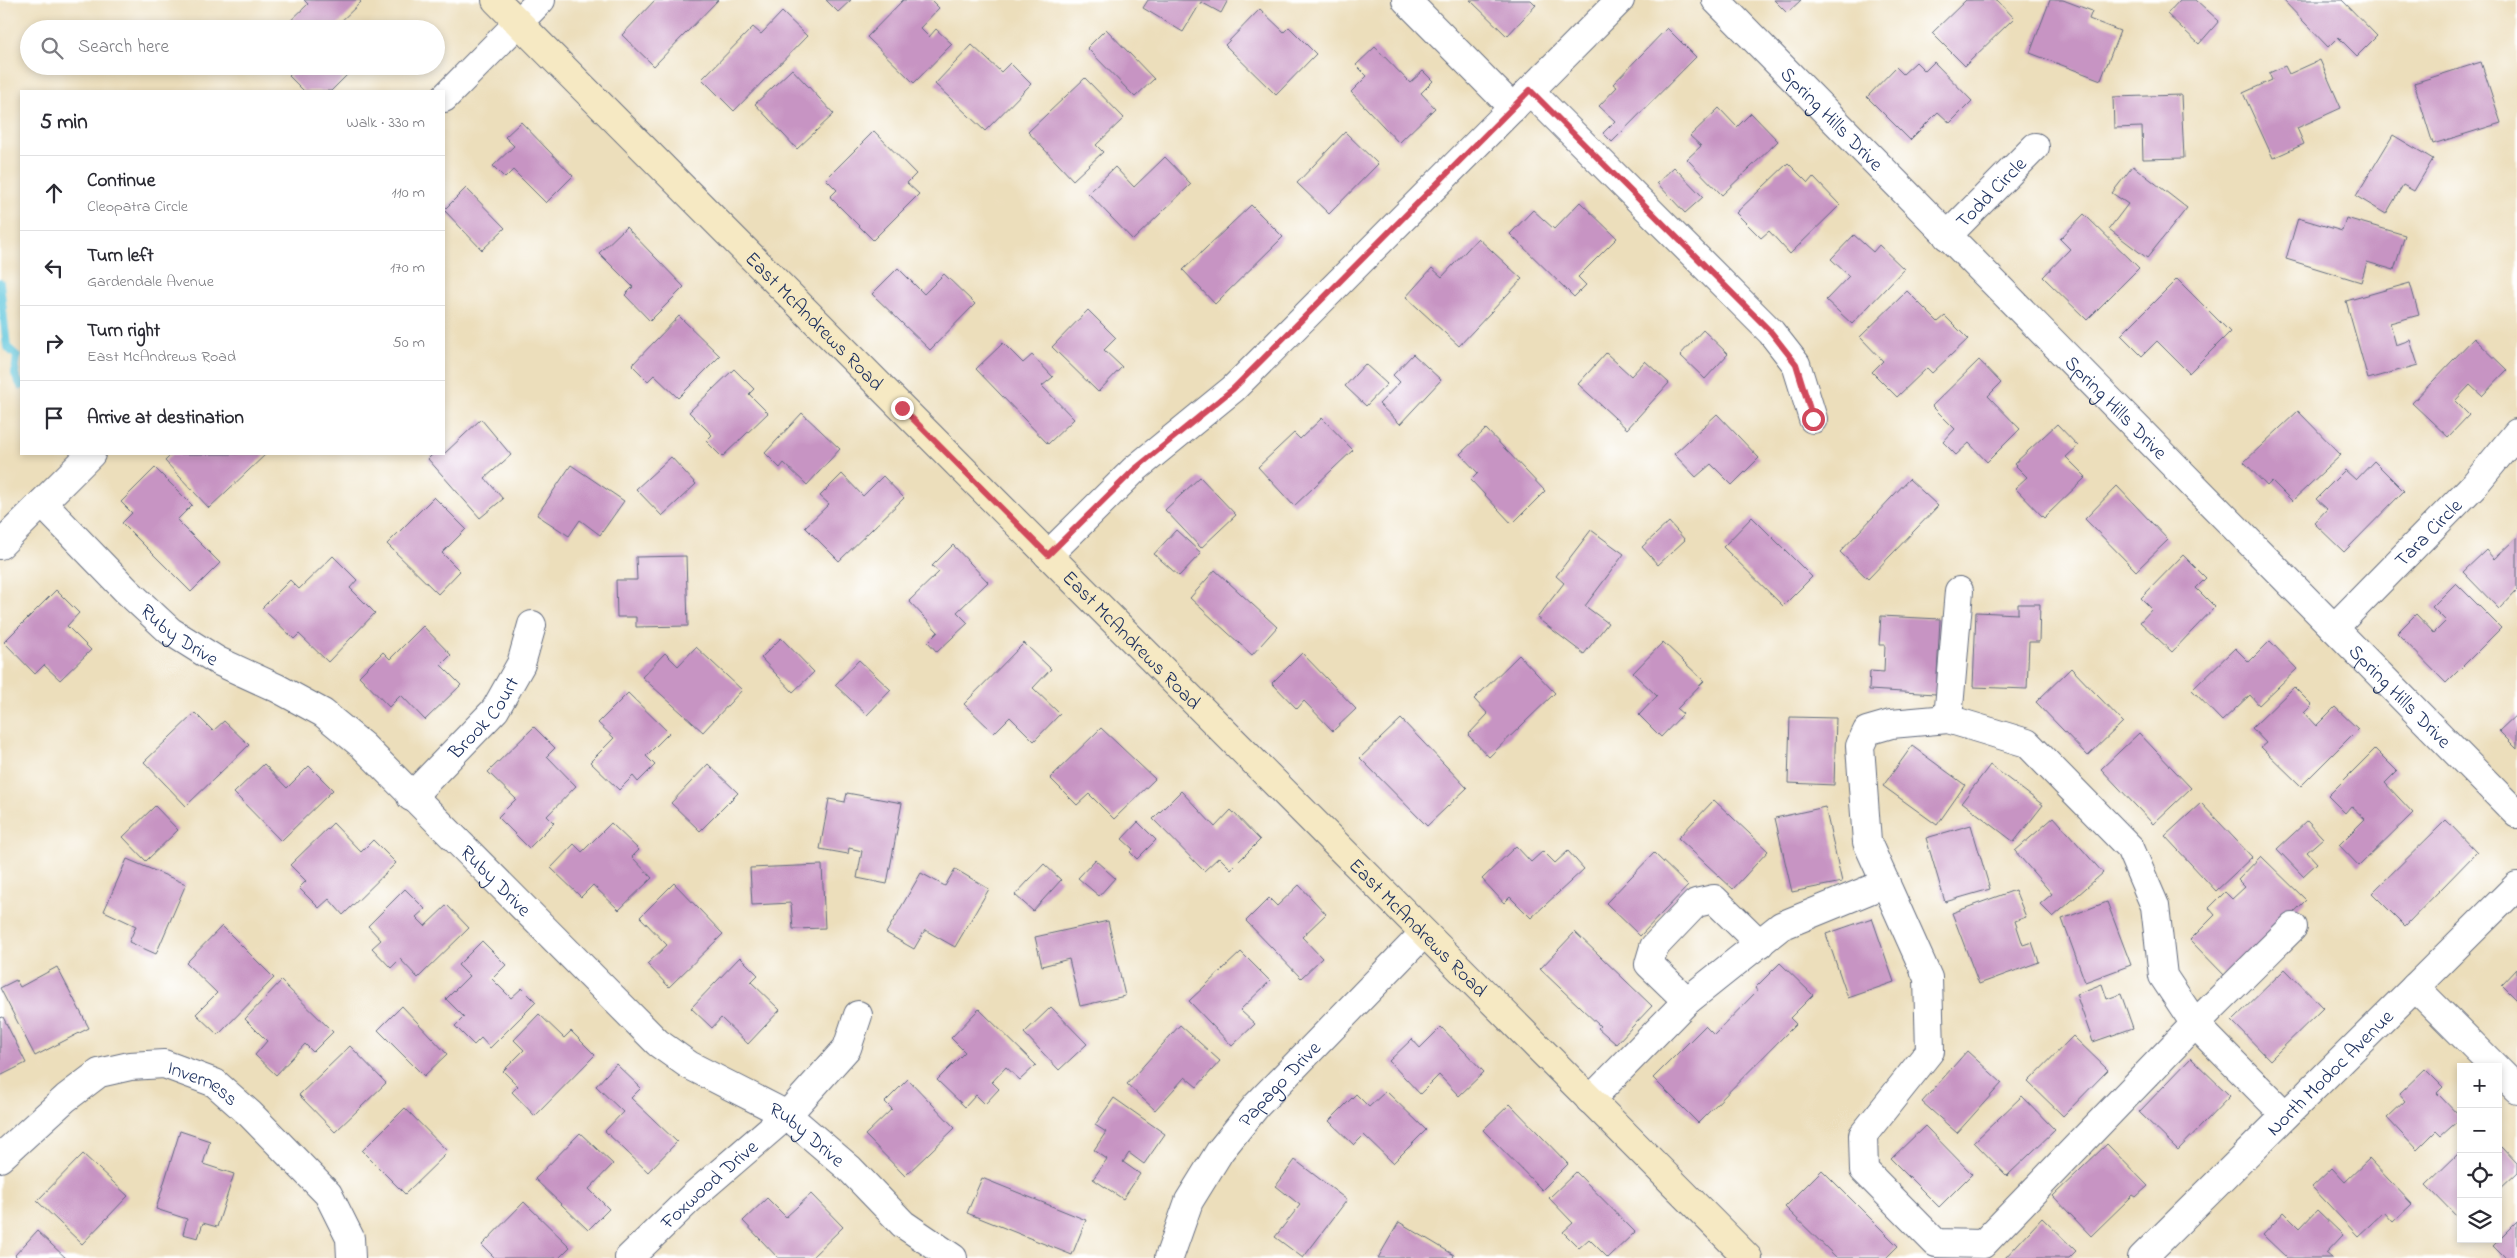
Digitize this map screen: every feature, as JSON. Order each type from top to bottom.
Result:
[{"type":"main road","name":"East McAndrews Road","points":[[496,0],[1748,1258]]},
{"type":"street","points":[[445,97],[541,0]]},
{"type":"street","points":[[1406,0],[1522,99],[1771,332],[1796,364],[1813,419]]},
{"type":"street","points":[[1048,555],[1135,469],[1233,389],[1620,0]]},
{"type":"street","name":"Spring Hills Drive","points":[[1716,0],[2517,814]]},
{"type":"street","name":"Todd Circle","points":[[1948,236],[2035,147]]},
{"type":"street","name":"Tara Circle","points":[[2334,628],[2475,484],[2517,434]]},
{"type":"street","points":[[0,545],[91,455]]},
{"type":"street","name":"Ruby Drive","points":[[42,503],[126,590],[170,631],[218,661],[277,688],[323,713],[363,746],[411,797],[658,1043],[689,1064],[787,1115],[850,1169],[903,1224],[953,1258]]},
{"type":"street","points":[[1948,719],[1959,591]]},
{"type":"street","name":"Brook Court","points":[[411,797],[495,710],[521,664],[532,625]]},
{"type":"street","points":[[2285,1115],[2195,1024],[2163,976],[2156,906],[2130,848],[2027,743],[1948,719],[1891,724],[1867,732],[1860,746],[1867,842],[1928,978],[1930,1050],[1863,1135],[1864,1170],[1936,1243],[1983,1244],[2195,1024],[2293,927]]},
{"type":"street","points":[[1590,1100],[1687,1001],[1781,926],[1886,883]]},
{"type":"street","name":"North Modoc Avenue","points":[[2142,1258],[2517,886]]},
{"type":"street","points":[[1687,1001],[1649,964],[1654,947],[1696,903],[1714,900],[1760,944]]},
{"type":"street","name":"Papago Drive","points":[[1169,1258],[1190,1201],[1220,1151],[1257,1105],[1424,934]]},
{"type":"street","points":[[2415,987],[2491,1063]]},
{"type":"street","name":"Foxwood Drive","points":[[629,1258],[693,1196],[787,1115],[847,1048],[858,1015]]},
{"type":"street","name":"Inverness","points":[[0,1158],[66,1098],[99,1073],[130,1066],[164,1064],[215,1083],[250,1114],[328,1194],[350,1238],[351,1258]]},
{"type":"street","points":[[2502,1074],[2517,1089]]},
{"type":"building","points":[[304,0],[359,0],[361,2],[342,20],[291,20],[308,4]]},
{"type":"building","points":[[655,0],[718,0],[654,66],[622,35]]},
{"type":"building","points":[[826,0],[851,0],[838,12]]},
{"type":"building","points":[[903,0],[931,0],[939,8],[920,28],[929,37],[936,29],[952,44],[914,83],[867,37]]},
{"type":"building","points":[[1148,0],[1228,0],[1221,13],[1201,2],[1183,32],[1143,8]]},
{"type":"building","points":[[1470,0],[1531,0],[1536,5],[1507,36]]},
{"type":"building","points":[[1774,0],[1801,0],[1787,13]]},
{"type":"building","points":[[1966,0],[1997,0],[2014,18],[1965,66],[1932,33]]},
{"type":"building","points":[[2050,0],[2063,0],[2092,11],[2089,19],[2120,31],[2101,80],[2030,53]]},
{"type":"building","points":[[2180,0],[2196,0],[2219,21],[2199,44],[2167,14]]},
{"type":"building","points":[[2283,0],[2342,0],[2377,36],[2357,56],[2338,37],[2328,47]]},
{"type":"building","points":[[1260,9],[1284,32],[1289,27],[1316,54],[1276,95],[1225,45]]},
{"type":"building","points":[[782,12],[807,36],[734,111],[702,79],[753,27],[761,34]]},
{"type":"building","points":[[1667,28],[1696,57],[1612,142],[1603,133],[1615,121],[1599,106],[1617,87],[1613,84]]},
{"type":"building","points":[[1106,29],[1154,79],[1135,97],[1087,48]]},
{"type":"building","points":[[972,45],[1001,72],[1010,63],[1031,84],[985,131],[935,84]]},
{"type":"building","points":[[1375,47],[1410,83],[1423,71],[1433,81],[1421,93],[1435,108],[1399,143],[1351,92],[1367,76],[1356,65]]},
{"type":"building","points":[[2320,60],[2341,108],[2297,128],[2304,144],[2273,158],[2243,93],[2272,80],[2269,73],[2285,66],[2289,74]]},
{"type":"building","points":[[1916,62],[1925,71],[1934,62],[1972,101],[1950,123],[1938,112],[1910,140],[1867,97],[1896,67],[1903,74]]},
{"type":"building","points":[[2481,62],[2501,123],[2433,144],[2414,83]]},
{"type":"building","points":[[792,69],[834,114],[797,149],[755,104]]},
{"type":"building","points":[[347,75],[332,90],[303,90],[289,76]]},
{"type":"building","points":[[1085,78],[1124,118],[1096,145],[1103,152],[1073,180],[1028,132]]},
{"type":"building","points":[[2181,95],[2184,158],[2143,159],[2142,127],[2114,128],[2113,97]]},
{"type":"building","points":[[1719,108],[1737,127],[1751,113],[1778,141],[1722,195],[1687,159],[1701,146],[1690,136]]},
{"type":"building","points":[[521,122],[573,176],[546,203],[513,170],[505,178],[493,166],[514,146],[505,137]]},
{"type":"building","points":[[874,131],[916,174],[907,183],[919,194],[873,240],[830,197],[837,190],[826,179]]},
{"type":"building","points":[[1345,132],[1378,164],[1329,214],[1297,183]]},
{"type":"building","points":[[2393,135],[2433,159],[2414,191],[2403,185],[2386,214],[2356,196]]},
{"type":"building","points":[[1165,157],[1191,184],[1133,240],[1088,193],[1115,167],[1134,187]]},
{"type":"building","points":[[1788,163],[1808,183],[1813,177],[1840,205],[1790,254],[1769,231],[1761,238],[1736,213]]},
{"type":"building","points":[[2133,166],[2187,208],[2147,258],[2109,229],[2128,204],[2112,193]]},
{"type":"building","points":[[1674,167],[1703,197],[1685,213],[1657,183]]},
{"type":"building","points":[[466,188],[505,228],[482,250],[445,209]]},
{"type":"building","points":[[1580,202],[1617,238],[1578,277],[1586,285],[1574,297],[1510,234],[1533,210],[1554,229]]},
{"type":"building","points":[[1251,205],[1283,237],[1215,304],[1183,270]]},
{"type":"building","points":[[2084,214],[2139,268],[2087,320],[2043,277],[2070,249],[2060,239]]},
{"type":"building","points":[[2298,218],[2342,231],[2346,218],[2405,235],[2394,270],[2367,262],[2361,282],[2286,259]]},
{"type":"building","points":[[626,227],[684,287],[650,321],[625,295],[633,287],[599,253]]},
{"type":"building","points":[[1854,235],[1873,252],[1879,245],[1904,269],[1852,324],[1826,300],[1849,276],[1831,259]]},
{"type":"building","points":[[1478,238],[1522,279],[1459,346],[1406,297],[1432,268],[1442,277]]},
{"type":"building","points":[[898,268],[924,294],[944,274],[975,304],[930,350],[872,294]]},
{"type":"building","points":[[2177,279],[2230,332],[2189,373],[2157,341],[2142,356],[2121,335]]},
{"type":"building","points":[[2410,283],[2419,315],[2390,323],[2396,345],[2410,340],[2418,365],[2368,379],[2346,301]]},
{"type":"building","points":[[1907,291],[1938,322],[1945,316],[1968,339],[1932,373],[1927,368],[1897,397],[1872,372],[1883,361],[1860,337]]},
{"type":"building","points":[[1088,310],[1116,338],[1104,350],[1122,367],[1098,392],[1052,347]]},
{"type":"building","points":[[679,316],[720,356],[678,398],[654,375],[648,381],[632,365]]},
{"type":"building","points":[[1703,330],[1728,354],[1705,379],[1680,355]]},
{"type":"building","points":[[2474,338],[2507,370],[2482,396],[2470,385],[2455,401],[2469,415],[2448,437],[2412,403]]},
{"type":"building","points":[[1003,343],[1023,363],[1032,355],[1053,377],[1042,386],[1074,419],[1048,444],[976,369]]},
{"type":"building","points":[[1606,353],[1631,376],[1645,361],[1669,383],[1627,429],[1578,384]]},
{"type":"building","points":[[1413,354],[1441,380],[1400,424],[1379,404],[1400,382],[1393,375]]},
{"type":"building","points":[[1979,360],[2001,383],[1988,396],[2020,429],[1987,462],[1969,443],[1956,455],[1943,442],[1955,429],[1932,406]]},
{"type":"building","points":[[1365,364],[1387,384],[1366,406],[1345,386]]},
{"type":"building","points":[[734,369],[754,389],[749,394],[768,413],[722,457],[706,441],[712,435],[689,412]]},
{"type":"building","points":[[2298,411],[2341,455],[2292,501],[2272,481],[2267,486],[2244,462]]},
{"type":"building","points":[[802,413],[840,449],[807,485],[784,463],[780,468],[765,453]]},
{"type":"building","points":[[1717,414],[1759,458],[1732,485],[1711,464],[1696,477],[1674,454]]},
{"type":"building","points":[[1322,418],[1353,450],[1294,506],[1258,467],[1294,433],[1300,439]]},
{"type":"building","points":[[481,419],[511,455],[485,478],[503,499],[480,518],[428,459],[432,455],[445,455]]},
{"type":"building","points":[[2057,424],[2078,446],[2066,457],[2086,477],[2044,518],[2015,488],[2027,477],[2014,464]]},
{"type":"building","points":[[1486,429],[1545,491],[1512,524],[1471,480],[1478,473],[1460,454]]},
{"type":"building","points":[[171,455],[265,455],[209,508],[165,461]]},
{"type":"building","points":[[671,457],[696,484],[662,516],[636,489]]},
{"type":"building","points":[[2374,461],[2404,491],[2344,552],[2314,523],[2327,509],[2316,499],[2345,470],[2356,480]]},
{"type":"building","points":[[571,465],[624,501],[600,535],[580,520],[569,536],[537,515]]},
{"type":"building","points":[[155,468],[192,505],[177,520],[220,563],[191,592],[122,523],[132,513],[121,502]]},
{"type":"building","points":[[842,474],[863,496],[883,476],[904,498],[839,561],[805,527],[829,504],[820,496]]},
{"type":"building","points":[[1200,477],[1236,515],[1201,548],[1165,510]]},
{"type":"building","points":[[1909,479],[1938,506],[1868,579],[1840,552]]},
{"type":"building","points":[[2117,486],[2168,540],[2136,571],[2085,519]]},
{"type":"building","points":[[434,497],[466,529],[442,553],[460,571],[438,594],[387,544]]},
{"type":"building","points":[[1752,517],[1812,577],[1783,606],[1723,547]]},
{"type":"building","points":[[1669,522],[1685,540],[1658,565],[1642,547]]},
{"type":"building","points":[[1176,530],[1201,553],[1179,576],[1154,554]]},
{"type":"building","points":[[1591,530],[1624,554],[1585,606],[1608,623],[1584,654],[1537,618],[1564,583],[1556,576]]},
{"type":"building","points":[[2517,537],[2517,590],[2499,609],[2463,572],[2486,550],[2494,559]]},
{"type":"building","points":[[953,545],[988,582],[957,612],[968,623],[937,652],[928,642],[938,632],[909,601],[939,572],[932,566]]},
{"type":"building","points":[[2183,555],[2206,578],[2196,588],[2215,607],[2172,652],[2140,622],[2152,609],[2141,598]]},
{"type":"building","points":[[333,556],[357,580],[350,588],[375,613],[328,662],[299,634],[294,639],[262,608],[290,580],[299,589]]},
{"type":"building","points":[[686,556],[688,626],[636,627],[636,617],[617,617],[616,580],[637,580],[636,557]]},
{"type":"building","points":[[1215,570],[1277,627],[1252,655],[1190,598]]},
{"type":"building","points":[[2456,583],[2501,628],[2446,683],[2397,633],[2416,614],[2434,633],[2446,621],[2432,607]]},
{"type":"building","points":[[56,590],[79,613],[67,626],[91,650],[60,680],[44,665],[35,674],[4,642]]},
{"type":"building","points":[[2018,604],[2040,604],[2039,642],[2029,642],[2027,689],[1973,687],[1976,612],[2018,614]]},
{"type":"building","points":[[1881,616],[1940,619],[1936,694],[1869,690],[1870,671],[1884,672],[1885,645],[1879,645]]},
{"type":"building","points":[[423,626],[451,655],[441,665],[461,685],[425,720],[401,695],[389,707],[359,676],[383,652],[390,659]]},
{"type":"building","points":[[781,638],[814,672],[793,692],[761,658]]},
{"type":"building","points":[[2270,641],[2297,669],[2259,705],[2250,695],[2222,721],[2192,690],[2235,648],[2249,662]]},
{"type":"building","points":[[1663,642],[1704,681],[1677,709],[1683,714],[1661,737],[1639,715],[1657,696],[1633,673]]},
{"type":"building","points":[[1024,643],[1051,669],[1033,688],[1060,714],[1034,741],[1010,717],[994,733],[964,704]]},
{"type":"building","points":[[696,647],[742,690],[703,732],[642,677],[665,653],[678,666]]},
{"type":"building","points":[[1302,653],[1356,709],[1333,731],[1304,701],[1297,709],[1272,683]]},
{"type":"building","points":[[1519,655],[1555,693],[1489,757],[1468,735],[1488,714],[1474,699]]},
{"type":"building","points":[[859,660],[891,690],[867,715],[835,685]]},
{"type":"building","points":[[2071,668],[2123,722],[2088,756],[2036,702]]},
{"type":"building","points":[[2294,687],[2312,705],[2304,713],[2316,726],[2335,707],[2358,729],[2301,786],[2261,747],[2266,743],[2252,728]]},
{"type":"building","points":[[628,693],[669,733],[646,756],[655,765],[638,782],[633,776],[619,790],[590,762],[614,738],[598,723]]},
{"type":"building","points":[[195,713],[213,731],[224,721],[249,745],[186,806],[144,762]]},
{"type":"building","points":[[2517,714],[2517,749],[2499,731]]},
{"type":"building","points":[[1790,717],[1836,718],[1834,785],[1788,783]]},
{"type":"building","points":[[1401,719],[1467,788],[1427,826],[1360,758]]},
{"type":"building","points":[[534,727],[555,748],[547,756],[576,786],[547,816],[554,823],[529,848],[498,817],[516,799],[488,772]]},
{"type":"building","points":[[1101,728],[1155,779],[1114,819],[1089,794],[1077,805],[1050,778]]},
{"type":"building","points":[[2139,733],[2191,788],[2153,824],[2101,769]]},
{"type":"building","points":[[1912,746],[1965,785],[1937,825],[1883,786]]},
{"type":"building","points":[[2375,749],[2397,771],[2385,783],[2413,813],[2359,866],[2339,845],[2365,819],[2351,806],[2345,813],[2328,796]]},
{"type":"building","points":[[264,764],[287,788],[309,766],[333,790],[281,841],[234,793]]},
{"type":"building","points":[[708,764],[738,793],[700,831],[671,803]]},
{"type":"building","points":[[1990,765],[2043,805],[2014,842],[1962,802]]},
{"type":"building","points":[[1181,791],[1215,827],[1231,810],[1260,840],[1231,869],[1219,857],[1204,871],[1153,819]]},
{"type":"building","points":[[847,793],[902,803],[887,884],[857,878],[862,851],[849,848],[848,854],[820,849],[829,799],[845,802]]},
{"type":"building","points":[[1714,800],[1768,851],[1733,889],[1678,838]]},
{"type":"building","points":[[2201,803],[2252,857],[2216,891],[2165,836]]},
{"type":"building","points":[[155,806],[178,830],[146,861],[123,837]]},
{"type":"building","points":[[1825,807],[1842,882],[1792,892],[1775,818]]},
{"type":"building","points":[[2054,817],[2103,873],[2053,917],[2040,904],[2052,894],[2015,851]]},
{"type":"building","points":[[2446,820],[2477,852],[2405,926],[2372,893]]},
{"type":"building","points":[[2307,821],[2323,838],[2307,852],[2317,863],[2303,876],[2277,849]]},
{"type":"building","points":[[1138,822],[1156,840],[1137,859],[1130,852],[1133,849],[1122,839]]},
{"type":"building","points":[[333,823],[361,852],[373,840],[396,863],[343,915],[329,899],[319,908],[299,888],[306,881],[290,865]]},
{"type":"building","points":[[611,823],[639,850],[632,857],[652,878],[619,910],[593,885],[581,897],[551,868],[574,844],[582,852]]},
{"type":"building","points":[[1971,825],[1990,889],[1945,902],[1926,838]]},
{"type":"building","points":[[1516,846],[1531,862],[1543,851],[1555,863],[1568,851],[1584,869],[1531,918],[1510,897],[1504,903],[1482,879]]},
{"type":"building","points":[[1654,853],[1688,886],[1640,936],[1606,903]]},
{"type":"building","points":[[2261,856],[2306,900],[2228,979],[2190,940],[2215,915],[2209,908],[2225,892],[2232,899],[2245,887],[2238,880]]},
{"type":"building","points":[[127,859],[186,884],[156,954],[129,942],[136,926],[104,911]]},
{"type":"building","points":[[1095,860],[1115,878],[1099,896],[1078,878]]},
{"type":"building","points":[[1044,864],[1061,880],[1033,911],[1015,895]]},
{"type":"building","points":[[822,865],[825,928],[793,929],[791,903],[752,905],[750,868]]},
{"type":"building","points":[[955,869],[989,889],[955,947],[925,930],[914,949],[886,933],[921,873],[945,886]]},
{"type":"building","points":[[674,883],[723,934],[669,987],[647,964],[667,945],[640,917]]},
{"type":"building","points":[[1299,885],[1326,914],[1302,937],[1322,958],[1301,978],[1246,921],[1269,898],[1277,906]]},
{"type":"building","points":[[405,889],[425,909],[416,917],[425,926],[447,905],[469,928],[418,978],[400,959],[391,968],[372,948],[381,940],[368,926]]},
{"type":"building","points":[[2015,890],[2026,917],[2015,921],[2023,945],[2032,942],[2039,962],[1979,984],[1952,913]]},
{"type":"building","points":[[2107,902],[2131,965],[2085,982],[2062,919]]},
{"type":"building","points":[[1872,918],[1894,982],[1848,998],[1826,934]]},
{"type":"building","points":[[1108,921],[1125,996],[1080,1006],[1069,959],[1042,966],[1035,937]]},
{"type":"building","points":[[222,926],[274,978],[218,1035],[196,1014],[217,993],[186,963]]},
{"type":"building","points":[[1575,932],[1652,1006],[1616,1044],[1598,1028],[1600,1026],[1540,969]]},
{"type":"building","points":[[482,941],[506,965],[492,979],[511,998],[522,988],[536,1002],[490,1048],[481,1038],[474,1045],[455,1026],[464,1017],[446,999],[469,976],[458,965]]},
{"type":"building","points":[[1241,952],[1270,981],[1240,1010],[1255,1024],[1232,1046],[1189,1001]]},
{"type":"building","points":[[740,957],[758,975],[751,982],[780,1010],[748,1044],[721,1018],[712,1028],[691,1008]]},
{"type":"building","points":[[1780,963],[1813,995],[1790,1018],[1796,1024],[1698,1123],[1653,1078],[1705,1026],[1714,1035],[1757,991],[1755,988]]},
{"type":"building","points":[[57,967],[89,1028],[35,1056],[0,988],[16,980],[20,987]]},
{"type":"building","points":[[2285,969],[2323,1008],[2270,1060],[2232,1021]]},
{"type":"building","points":[[2517,969],[2517,1000],[2502,985]]},
{"type":"building","points":[[281,981],[333,1032],[313,1052],[305,1044],[276,1075],[255,1055],[267,1041],[245,1019]]},
{"type":"building","points":[[2102,984],[2107,999],[2121,994],[2133,1028],[2093,1042],[2076,994]]},
{"type":"building","points":[[402,1006],[447,1054],[424,1076],[378,1030]]},
{"type":"building","points":[[1051,1007],[1087,1044],[1059,1070],[1024,1033]]},
{"type":"building","points":[[979,1009],[1036,1065],[1020,1080],[1006,1067],[992,1082],[999,1089],[985,1104],[976,1095],[965,1107],[937,1080],[965,1052],[951,1038]]},
{"type":"building","points":[[539,1014],[564,1038],[571,1031],[595,1055],[535,1116],[512,1092],[518,1086],[503,1071],[524,1050],[514,1040]]},
{"type":"building","points":[[3,1017],[26,1063],[0,1076],[0,1018]]},
{"type":"building","points":[[1180,1025],[1220,1061],[1197,1087],[1185,1077],[1155,1110],[1127,1084]]},
{"type":"building","points":[[1441,1027],[1484,1072],[1459,1096],[1439,1075],[1420,1094],[1389,1061],[1412,1039],[1420,1048]]},
{"type":"building","points":[[2073,1036],[2108,1070],[2063,1116],[2028,1082]]},
{"type":"building","points":[[350,1046],[386,1083],[335,1132],[299,1095]]},
{"type":"building","points":[[1967,1051],[2002,1083],[1957,1133],[1922,1102]]},
{"type":"building","points":[[2191,1058],[2230,1096],[2178,1150],[2139,1112]]},
{"type":"building","points":[[616,1064],[641,1088],[631,1098],[677,1142],[648,1172],[605,1131],[623,1112],[596,1086]]},
{"type":"building","points":[[2425,1069],[2443,1087],[2437,1093],[2457,1114],[2457,1122],[2441,1136],[2436,1131],[2417,1150],[2387,1118],[2405,1101],[2399,1094]]},
{"type":"building","points":[[908,1079],[955,1128],[905,1176],[865,1135],[892,1109],[885,1102]]},
{"type":"building","points":[[1386,1091],[1426,1130],[1393,1163],[1364,1135],[1354,1145],[1329,1121],[1356,1094],[1369,1107]]},
{"type":"building","points":[[2022,1096],[2055,1130],[2007,1176],[1974,1142]]},
{"type":"building","points":[[1114,1098],[1165,1134],[1144,1164],[1129,1153],[1123,1162],[1140,1174],[1123,1199],[1093,1179],[1107,1159],[1094,1150],[1106,1132],[1095,1125]]},
{"type":"building","points":[[1510,1104],[1568,1164],[1542,1190],[1483,1130]]},
{"type":"building","points":[[405,1108],[448,1152],[405,1194],[362,1151]]},
{"type":"building","points":[[1925,1126],[1972,1174],[1939,1207],[1891,1159]]},
{"type":"building","points":[[180,1131],[210,1141],[203,1164],[234,1174],[217,1227],[203,1223],[198,1238],[183,1234],[187,1219],[156,1209]]},
{"type":"building","points":[[580,1133],[613,1164],[589,1189],[609,1209],[588,1230],[535,1179]]},
{"type":"building","points":[[2107,1144],[2148,1186],[2136,1197],[2133,1195],[2091,1236],[2053,1196]]},
{"type":"building","points":[[2502,1147],[2517,1163],[2517,1173],[2502,1187]]},
{"type":"building","points":[[83,1154],[128,1196],[82,1244],[37,1201]]},
{"type":"building","points":[[2457,1155],[2457,1217],[2426,1185]]},
{"type":"building","points":[[2369,1159],[2412,1204],[2393,1222],[2384,1212],[2358,1236],[2312,1187],[2332,1168],[2345,1182]]},
{"type":"building","points":[[1295,1160],[1347,1200],[1303,1258],[1275,1237],[1300,1205],[1276,1186]]},
{"type":"building","points":[[1822,1170],[1898,1246],[1886,1258],[1837,1258],[1785,1207]]},
{"type":"building","points":[[1576,1172],[1635,1232],[1608,1258],[1589,1239],[1579,1248],[1563,1232],[1573,1223],[1549,1198]]},
{"type":"building","points":[[982,1178],[1086,1220],[1072,1255],[967,1213]]},
{"type":"building","points":[[811,1194],[843,1227],[811,1258],[778,1258],[743,1221],[767,1198],[786,1217]]},
{"type":"building","points":[[524,1202],[570,1247],[559,1258],[495,1258],[482,1245]]},
{"type":"building","points":[[2317,1210],[2343,1235],[2326,1253],[2332,1258],[2287,1258],[2263,1235],[2284,1212],[2300,1228]]},
{"type":"building","points":[[2042,1218],[2076,1251],[2069,1258],[2005,1258]]},
{"type":"building","points":[[1399,1222],[1454,1255],[1453,1258],[1378,1258]]},
{"type":"building","points":[[2517,1222],[2517,1258],[2505,1258],[2493,1246],[2496,1243],[2502,1243],[2502,1237]]},
{"type":"building","points":[[37,1231],[66,1258],[18,1258],[15,1255]]},
{"type":"waterway","points":[[0,283],[7,347],[17,356],[15,374],[20,384]]},
{"type":"route","points":[[902,408],[1048,555],[1135,469],[1214,407],[1233,389],[1530,90],[1771,332],[1796,364],[1813,419]]}]
